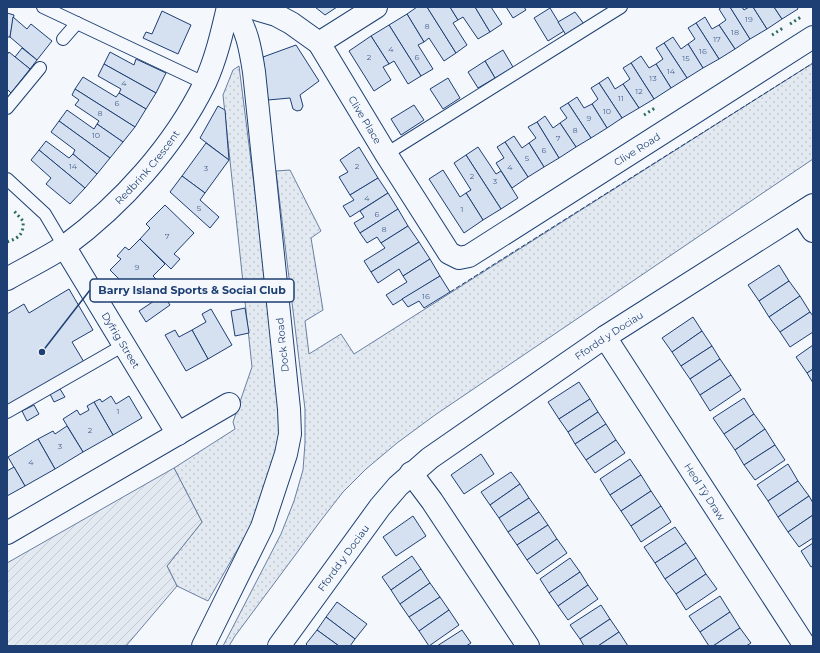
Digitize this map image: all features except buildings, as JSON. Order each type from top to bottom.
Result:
[{"type":"street","name":"Redbrink Crescent","points":[[7,279],[64,246],[102,216],[140,178],[174,134],[190,110],[204,83],[219,43],[228,7]]},
{"type":"street","name":"Dock Road","points":[[203,646],[262,527],[286,454],[290,434],[289,409],[254,72],[246,32],[233,7]]},
{"type":"street","name":"Clive Place","points":[[249,7],[276,15],[292,23],[319,43],[386,154],[449,253],[459,258]]},
{"type":"street","points":[[319,43],[376,7]]},
{"type":"street","name":"Clive Road","points":[[459,258],[469,256],[813,37]]},
{"type":"street","points":[[807,209],[813,231]]},
{"type":"street","name":"Ffordd y Dociau","points":[[284,644],[380,507],[398,486],[430,458],[605,338],[807,209]]},
{"type":"street","name":"Dyfrig Street","points":[[64,246],[178,434]]},
{"type":"street","name":"Heol Tŷ Draw","points":[[605,338],[805,646]]},
{"type":"street","points":[[7,533],[229,404]]},
{"type":"street","points":[[411,474],[432,501],[528,646]]},
{"type":"lane","points":[[43,7],[204,83]]},
{"type":"lane","points":[[386,154],[621,7]]},
{"type":"lane","points":[[63,39],[77,23]]},
{"type":"lane","points":[[7,108],[40,68]]},
{"type":"lane","points":[[7,179],[45,214],[64,246]]},
{"type":"lane","points":[[7,412],[124,345]]},
{"type":"shaded area","points":[[813,63],[813,159],[435,415],[397,443],[366,469],[343,492],[229,646],[223,646],[281,534],[294,501],[303,470],[305,409],[276,171],[290,170],[321,231],[311,238],[323,310],[305,321],[309,354],[341,334],[354,354]]},
{"type":"shaded area","points":[[239,66],[280,391],[281,419],[276,457],[268,492],[248,531],[208,601],[177,586],[167,566],[202,522],[174,468],[235,429],[233,422],[252,367],[223,95],[233,70]]},
{"type":"shaded area","points":[[174,468],[202,522],[167,566],[177,586],[126,646],[7,646],[7,563]]},
{"type":"hedge","points":[[790,24],[801,17]]},
{"type":"hedge","points":[[772,35],[783,28]]},
{"type":"hedge","points":[[644,115],[655,108]]},
{"type":"hedge","points":[[7,242],[18,237],[23,229],[23,221],[14,211]]},
{"type":"fence","points":[[450,292],[813,63]]},
{"type":"place","name":"Barry Island Sports & Social Club","points":[[42,352]]}]
